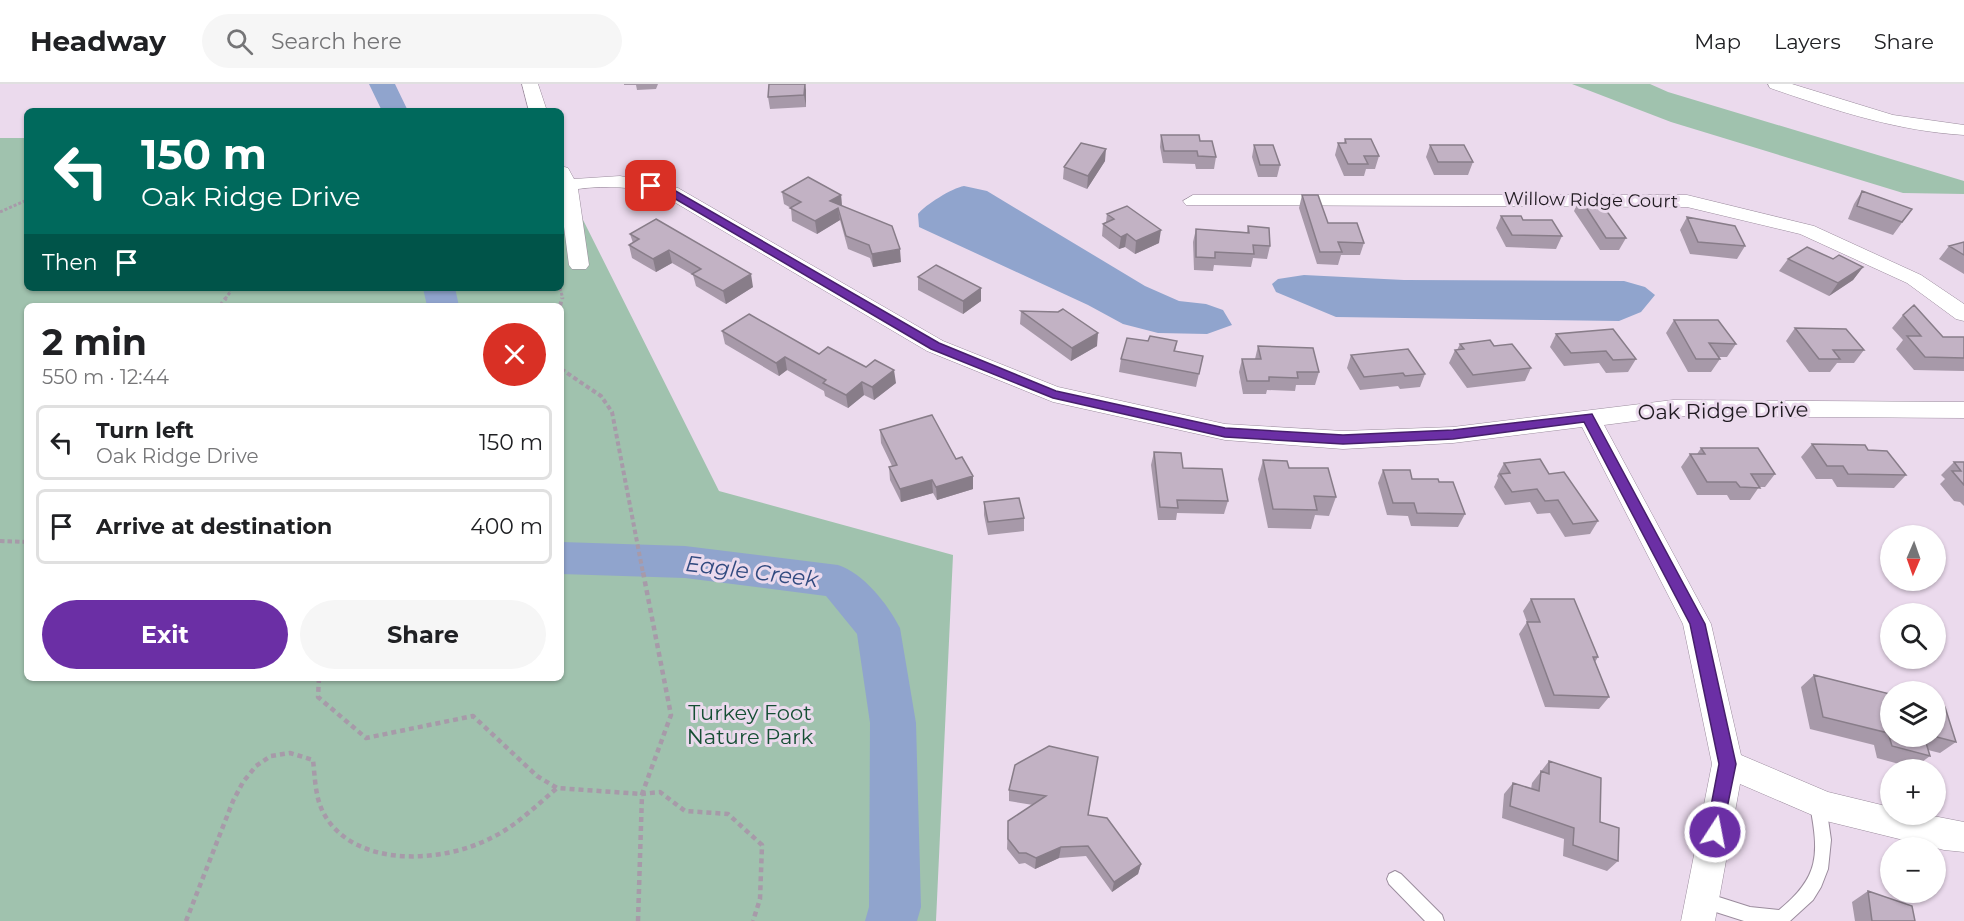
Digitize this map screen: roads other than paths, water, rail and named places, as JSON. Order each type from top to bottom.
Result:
[{"type":"street","points":[[530,84],[537,108]]},
{"type":"street","points":[[1776,84],[1880,118],[1927,127],[1964,130]]},
{"type":"street","points":[[565,178],[579,265]]},
{"type":"street","name":"Oak Ridge Drive","points":[[565,178],[628,180],[671,192],[935,346],[1053,394],[1225,432],[1343,440],[1453,435],[1673,408],[1964,410]]},
{"type":"street","name":"Willow Ridge Court","points":[[1193,201],[1687,201],[1807,230],[1914,279],[1964,314]]},
{"type":"street","points":[[1588,417],[1697,624],[1728,764],[1700,911]]},
{"type":"street","points":[[1728,764],[1818,802],[1944,835],[1964,837]]},
{"type":"lane","points":[[1700,911],[1781,918],[1797,907],[1822,871],[1824,838],[1818,802]]},
{"type":"lane","points":[[1395,879],[1436,921]]},
{"type":"water","points":[[964,186],[987,191],[1145,286],[1179,301],[1206,304],[1223,310],[1232,325],[1207,334],[1158,333],[1123,324],[1088,305],[919,227],[918,214],[921,210],[946,193]]},
{"type":"water","points":[[1304,275],[1404,280],[1624,281],[1645,287],[1655,295],[1641,312],[1619,321],[1336,317],[1276,292],[1272,284],[1278,279]]},
{"type":"waterway","name":"Eagle Creek","points":[[382,84],[394,108]]},
{"type":"waterway","name":"Eagle Creek","points":[[440,291],[442,303]]},
{"type":"waterway","name":"Eagle Creek","points":[[564,558],[685,562],[838,581],[878,628],[893,723],[895,907],[891,921]]},
{"type":"park label","name":"Turkey Foot Nature Park","points":[[750,725]]}]
